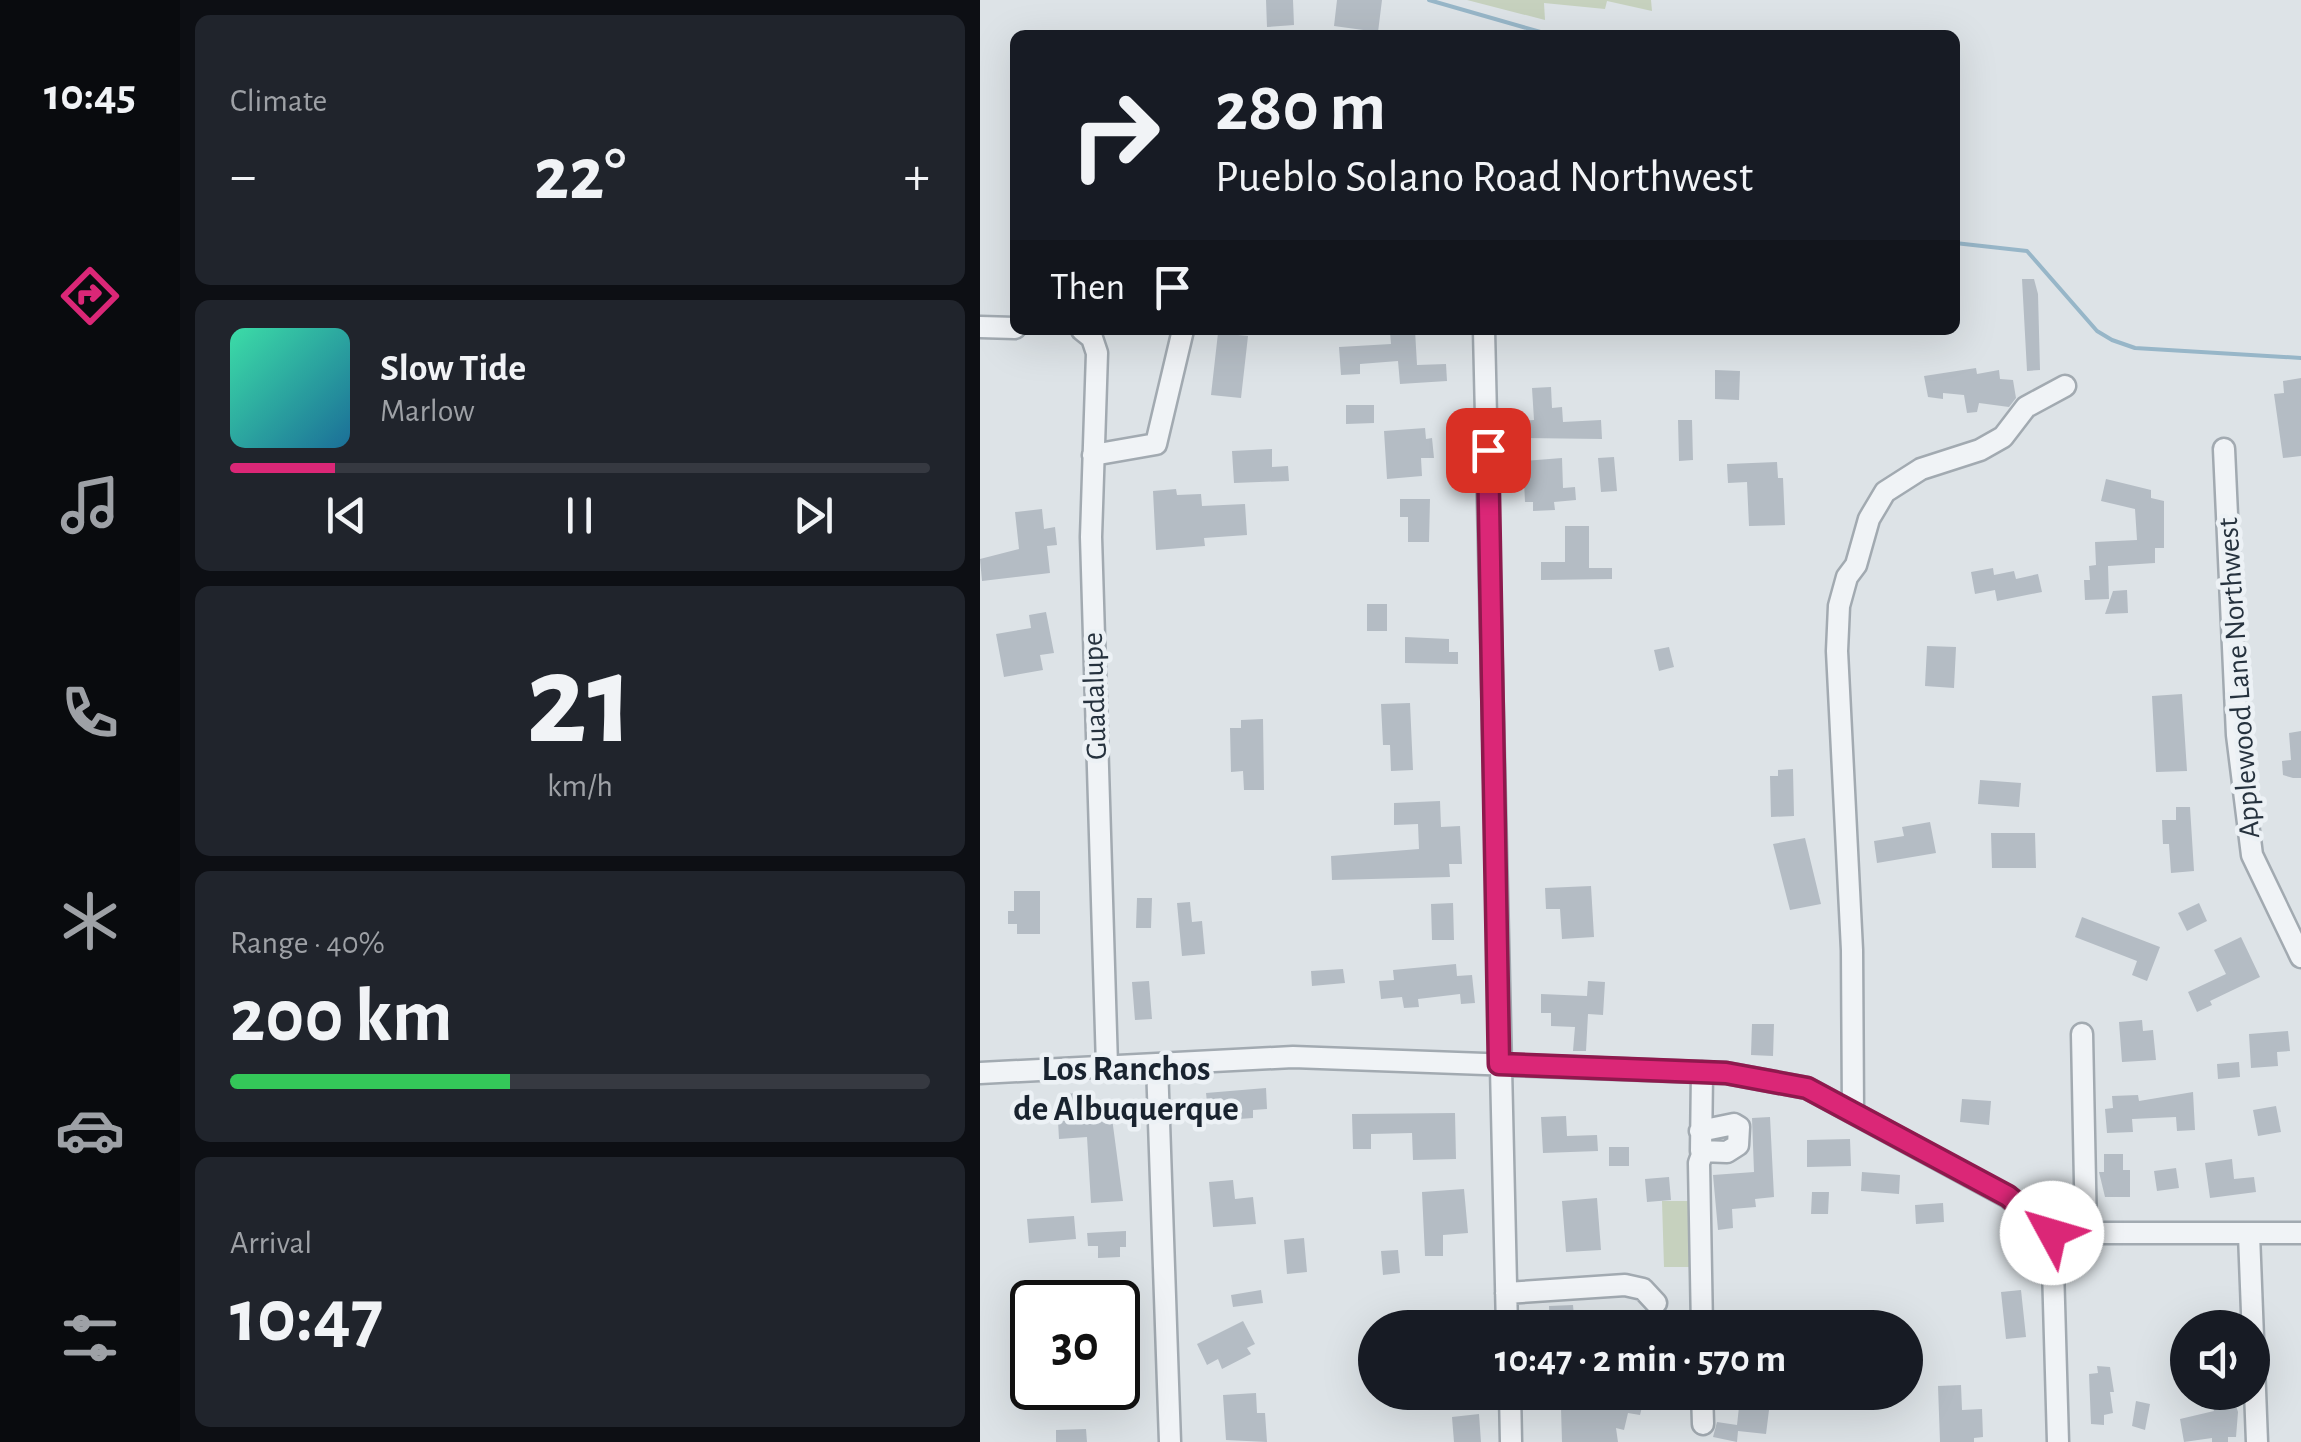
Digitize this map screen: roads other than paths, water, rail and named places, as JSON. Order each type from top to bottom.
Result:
[{"type":"street","points":[[980,327],[1010,328]]},
{"type":"street","name":"Guadalupe","points":[[1088,335],[1097,353],[1090,537],[1107,1066]]},
{"type":"street","points":[[1093,455],[1156,444],[1182,335]]},
{"type":"street","points":[[1484,335],[1496,696],[1499,1064],[1506,1310]]},
{"type":"street","points":[[1852,1112],[1852,950],[1837,651],[1839,606],[1869,519],[1885,492],[1921,469],[1980,450],[2003,436],[2026,407],[2065,386]]},
{"type":"street","name":"Applewood Lane Northwest","points":[[2224,448],[2237,735],[2252,855],[2301,957]]},
{"type":"street","points":[[2082,1034],[2086,1232]]},
{"type":"street","points":[[980,1073],[1296,1057],[1702,1072],[1807,1088],[2008,1196],[2052,1233],[2301,1233]]},
{"type":"street","points":[[1157,1064],[1170,1442]]},
{"type":"street","points":[[1702,1072],[1702,1310]]},
{"type":"street","points":[[2052,1233],[2058,1442]]},
{"type":"street","points":[[2249,1234],[2257,1442]]},
{"type":"street","points":[[1506,1293],[1625,1285],[1644,1289],[1656,1303]]},
{"type":"street","points":[[1511,1410],[1512,1442]]},
{"type":"street","points":[[1703,1410],[1703,1424]]},
{"type":"waterway","points":[[1429,0],[1534,30]]},
{"type":"waterway","points":[[1960,244],[2027,251],[2097,331],[2135,348],[2301,358]]},
{"type":"district","name":"Los Ranchos de Albuquerque","points":[[1126,1089]]}]
